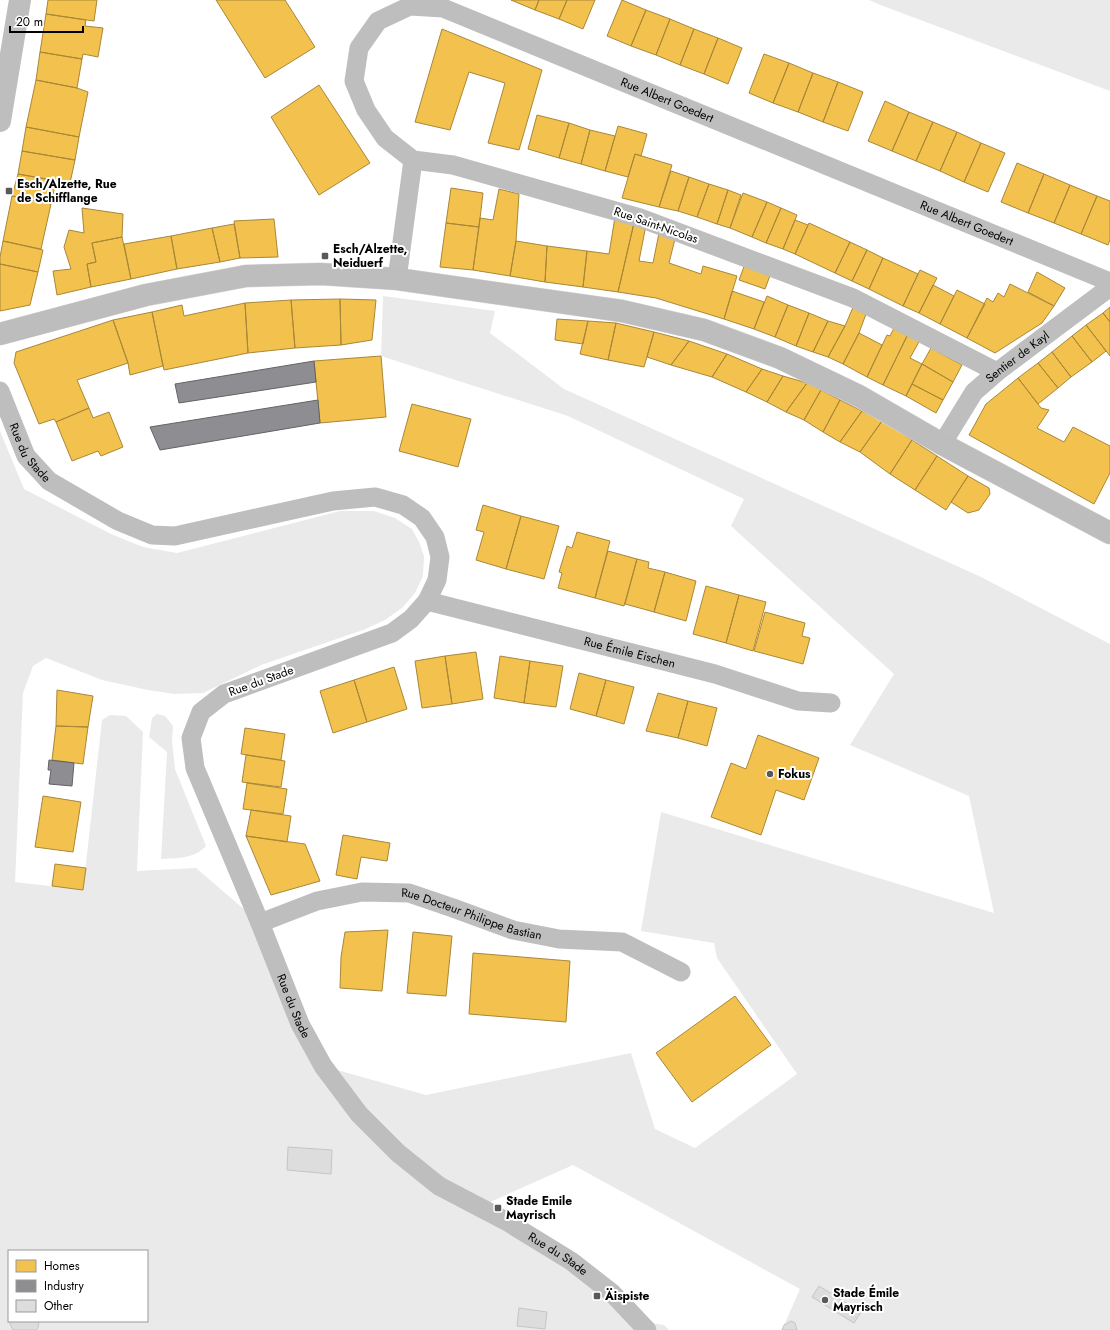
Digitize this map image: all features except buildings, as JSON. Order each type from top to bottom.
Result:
[{"type":"main road","points":[[0,334],[146,295],[246,276],[321,274],[397,279],[622,311],[704,330],[780,358],[859,396],[942,444],[1110,533]]},
{"type":"street","points":[[0,120],[20,0]]},
{"type":"street","name":"Rue Albert Goedert","points":[[413,160],[385,138],[366,110],[354,81],[359,48],[378,21],[410,6],[443,8],[1110,282]]},
{"type":"street","points":[[397,279],[413,160]]},
{"type":"street","name":"Rue Saint-Nicolas","points":[[413,160],[453,165],[640,218],[852,298],[997,372]]},
{"type":"street","name":"Sentier de Kayl","points":[[942,444],[974,392],[997,372],[1110,287]]},
{"type":"street","name":"Rue du Stade","points":[[0,391],[26,456],[49,482],[118,521],[152,536],[175,536],[333,501],[375,497],[403,504],[422,518],[435,537],[440,557],[437,580],[427,601],[411,619],[392,633],[224,694],[201,712],[191,738],[195,768],[260,922],[300,1024],[324,1066],[359,1114],[398,1154],[440,1186],[506,1222],[571,1261],[612,1293],[647,1330]]},
{"type":"street","name":"Rue Émile Eischen","points":[[427,601],[715,674],[798,701],[831,703]]},
{"type":"street","name":"Rue Docteur Philippe Bastian","points":[[260,922],[317,901],[362,892],[408,893],[513,930],[559,940],[622,942],[681,972]]},
{"type":"shaded area","points":[[869,0],[1110,0],[1110,91],[883,6]]},
{"type":"shaded area","points":[[383,296],[495,311],[490,333],[564,389],[979,576],[1110,644],[1110,1330],[782,1330],[800,1289],[573,1165],[479,1207],[639,1321],[664,1325],[669,1330],[0,1330],[0,431],[24,489],[111,534],[143,547],[177,553],[340,511],[374,511],[395,518],[412,529],[419,542],[424,556],[423,576],[415,593],[402,608],[385,620],[363,630],[261,665],[203,693],[174,694],[102,680],[46,658],[33,666],[23,693],[15,882],[83,890],[102,720],[110,715],[126,716],[143,732],[137,871],[196,868],[260,923],[323,1066],[426,1095],[631,1053],[655,1129],[695,1148],[797,1074],[717,958],[714,943],[641,931],[661,812],[994,913],[969,796],[850,745],[894,674],[731,526],[744,499],[568,416],[381,356]]},
{"type":"shaded area","points":[[157,714],[165,716],[173,726],[172,741],[175,769],[206,846],[191,856],[161,859],[167,752],[149,737],[152,718]]},
{"type":"place","name":"Esch/Alzette, Rue de Schifflange","points":[[9,191]]},
{"type":"place","name":"Esch/Alzette, Neiduerf","points":[[325,256]]},
{"type":"place","name":"Fokus","points":[[770,774]]},
{"type":"place","name":"Stade Emile Mayrisch","points":[[498,1208]]},
{"type":"place","name":"Äispiste","points":[[597,1296]]},
{"type":"place","name":"Stade Émile Mayrisch","points":[[825,1300]]}]
